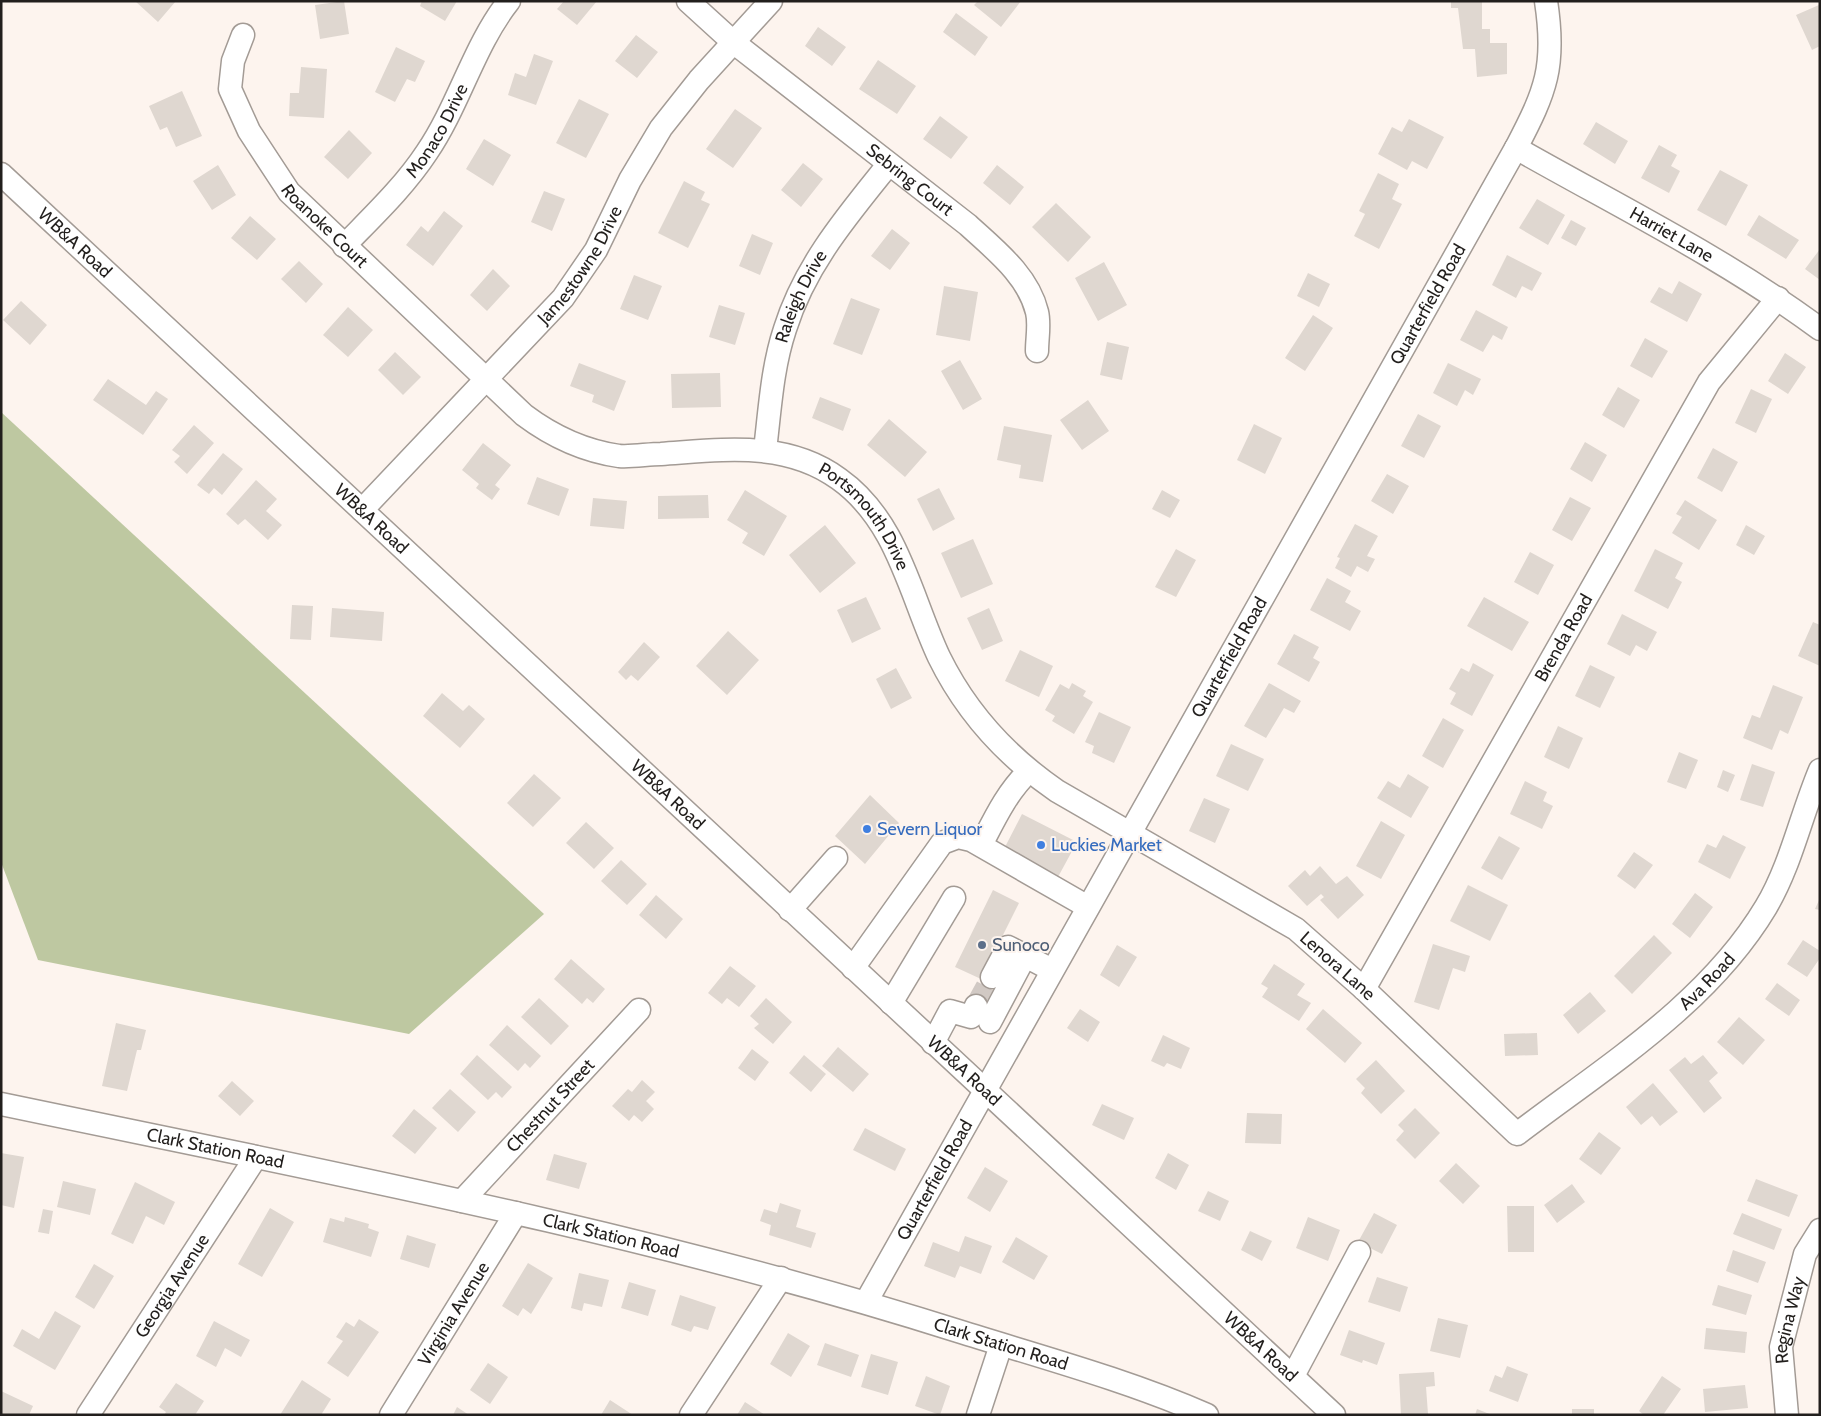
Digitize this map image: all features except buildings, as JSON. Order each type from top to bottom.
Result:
[{"type":"street","name":"Monaco Drive","points":[[344,246],[405,181],[428,152],[485,42],[510,1]]},
{"type":"street","name":"Sebring Court","points":[[688,1],[733,42],[888,165],[968,225],[1015,271],[1030,293],[1037,314],[1037,350]]},
{"type":"street","name":"Jamestowne Drive","points":[[362,510],[563,298],[596,250],[630,180],[660,128],[733,42],[771,1]]},
{"type":"street","name":"Quarterfield Road","points":[[866,1302],[1516,148],[1541,100],[1550,62],[1551,29],[1546,1]]},
{"type":"street","name":"Roanoke Court","points":[[243,36],[233,61],[230,89],[248,131],[289,192],[486,381]]},
{"type":"street","name":"Harriet Lane","points":[[1516,148],[1778,298],[1820,329]]},
{"type":"street","name":"Raleigh Drive","points":[[765,450],[776,365],[785,329],[798,294],[820,253],[888,165]]},
{"type":"street","name":"WB&A Road","points":[[1,174],[1334,1415]]},
{"type":"street","name":"Brenda Road","points":[[1364,989],[1709,382],[1778,298]]},
{"type":"street","name":"Portsmouth Drive","points":[[486,381],[543,429],[591,450],[621,456],[740,448],[765,450],[818,466],[839,478],[858,494],[892,540],[939,656],[952,680],[985,728],[1029,771],[1057,791],[1129,834]]},
{"type":"street","name":"Ava Road","points":[[1517,1134],[1678,1012],[1705,987],[1741,943],[1766,908],[1779,882],[1820,770]]},
{"type":"street","points":[[981,846],[999,809],[1016,784],[1029,771]]},
{"type":"street","name":"Lenora Lane","points":[[1129,834],[1296,930],[1364,989],[1517,1134]]},
{"type":"street","points":[[852,968],[942,843],[958,837],[981,846],[1088,907]]},
{"type":"street","points":[[790,910],[836,858]]},
{"type":"street","points":[[891,1004],[954,898]]},
{"type":"street","points":[[992,977],[1008,948],[1052,970]]},
{"type":"street","points":[[979,1015],[1025,956]]},
{"type":"street","name":"Chestnut Street","points":[[462,1201],[639,1010]]},
{"type":"street","points":[[933,1043],[950,1011],[979,1015],[1019,1029]]},
{"type":"street","name":"Clark Station Road","points":[[1,1104],[462,1201],[780,1278],[866,1302],[1001,1345],[1148,1393],[1207,1415]]},
{"type":"street","name":"Georgia Avenue","points":[[88,1415],[256,1157]]},
{"type":"street","name":"Virginia Avenue","points":[[391,1415],[516,1214]]},
{"type":"street","name":"Regina Way","points":[[1787,1415],[1780,1347],[1805,1254],[1820,1230]]},
{"type":"street","points":[[1293,1376],[1359,1252]]},
{"type":"street","points":[[691,1415],[780,1278]]},
{"type":"street","points":[[978,1415],[1001,1345]]},
{"type":"green space","points":[[1,412],[544,914],[409,1034],[38,960],[1,862]]},
{"type":"tunnel","points":[[976,1006],[992,977]]},
{"type":"place","name":"Severn Liquor","points":[[867,829]]},
{"type":"place","name":"Luckies Market","points":[[1041,845]]},
{"type":"place","name":"Sunoco","points":[[982,945]]}]
